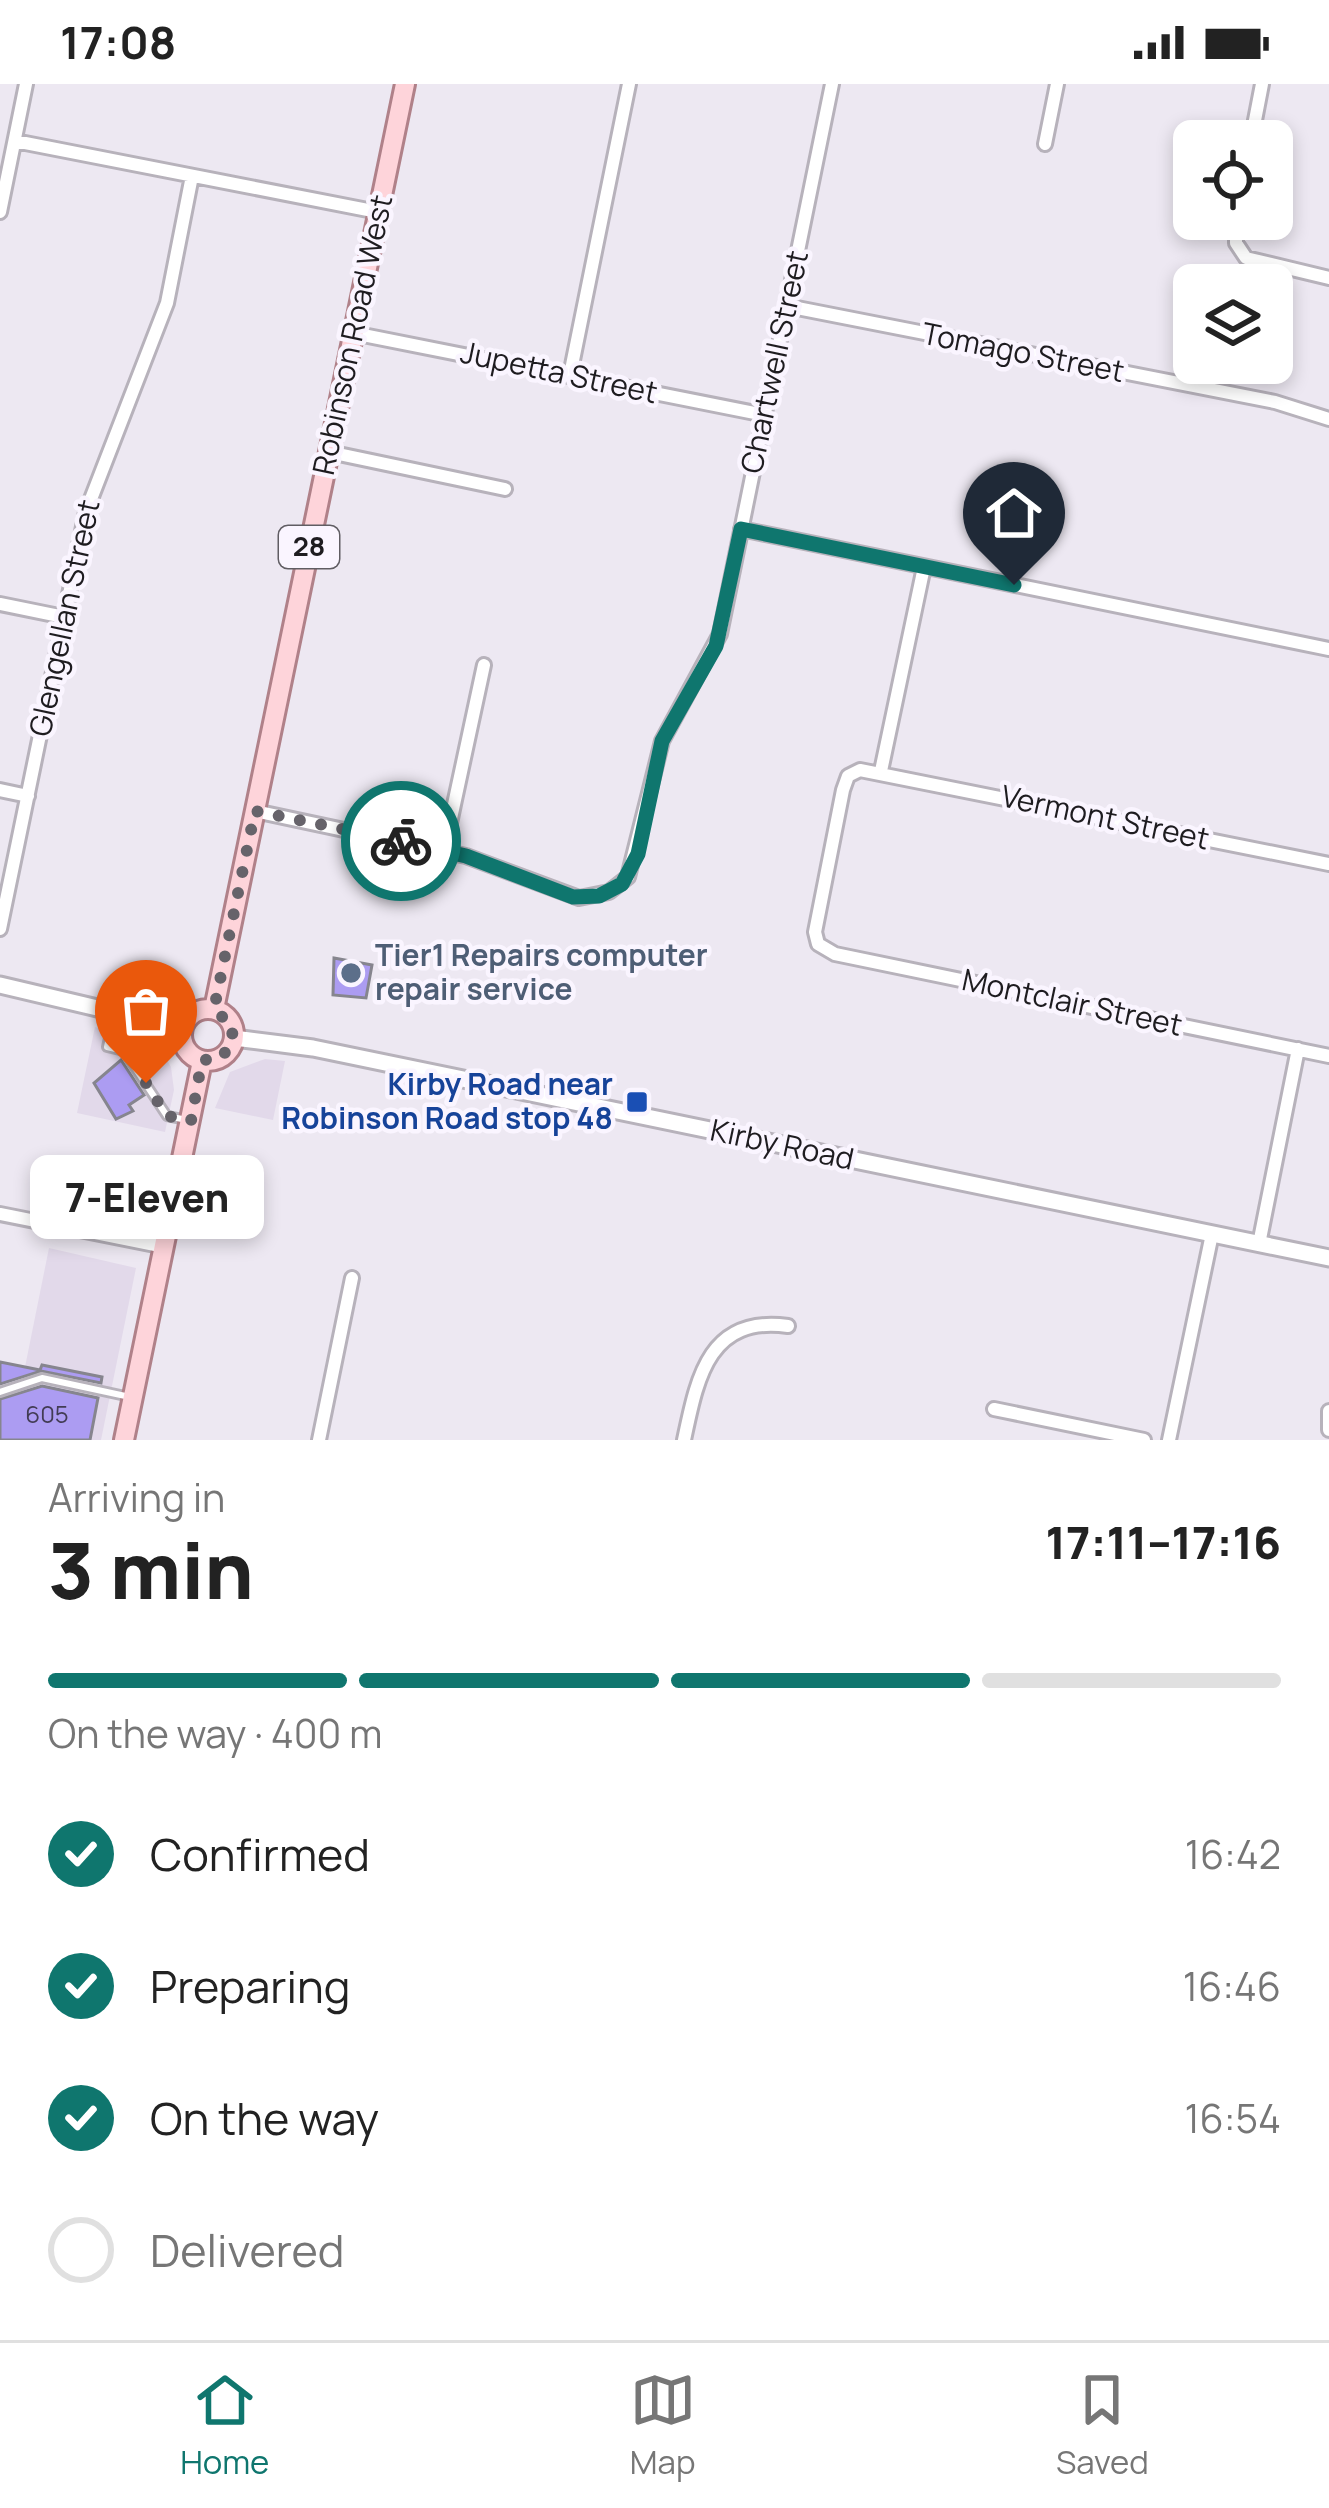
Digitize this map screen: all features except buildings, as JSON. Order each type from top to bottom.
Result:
[{"type":"main road","name":"Robinson Road West","points":[[214,1009],[405,84]]},
{"type":"main road","points":[[214,1009],[228,1018],[234,1038],[219,1059],[202,1060],[185,1048],[182,1028],[192,1013],[214,1009]]},
{"type":"main road","points":[[124,1440],[202,1060]]},
{"type":"street","points":[[0,212],[26,84]]},
{"type":"street","points":[[570,375],[629,84]]},
{"type":"street","name":"Chartwell Street","points":[[255,811],[444,851],[573,897],[599,896],[622,884],[638,854],[662,741],[716,646],[832,84]]},
{"type":"street","points":[[1045,144],[1057,84]]},
{"type":"street","points":[[1255,120],[1262,84]]},
{"type":"street","points":[[15,141],[378,212]]},
{"type":"street","name":"Glengellan Street","points":[[0,929],[91,494],[171,289],[192,176]]},
{"type":"street","points":[[1236,240],[1242,255],[1329,278]]},
{"type":"street","name":"Tomago Street","points":[[787,306],[1275,402],[1329,419]]},
{"type":"street","name":"Jupetta Street","points":[[353,333],[765,415]]},
{"type":"street","points":[[329,452],[505,489]]},
{"type":"street","points":[[741,529],[1329,649]]},
{"type":"street","points":[[881,771],[924,567]]},
{"type":"street","points":[[0,604],[64,617]]},
{"type":"street","points":[[444,851],[484,665]]},
{"type":"street","name":"Montclair Street","points":[[881,771],[855,770],[845,782],[816,920],[818,944],[835,954],[1329,1056]]},
{"type":"street","name":"Vermont Street","points":[[881,771],[1329,864]]},
{"type":"street","points":[[0,790],[28,796]]},
{"type":"street","points":[[0,985],[182,1028]]},
{"type":"street","name":"Kirby Road","points":[[234,1038],[314,1048],[1329,1258]]},
{"type":"street","points":[[1259,1244],[1298,1049]]},
{"type":"street","points":[[0,1214],[165,1247]]},
{"type":"street","points":[[1168,1440],[1212,1234]]},
{"type":"street","points":[[319,1440],[352,1278]]},
{"type":"street","points":[[684,1440],[696,1381],[716,1346],[754,1326],[788,1326]]},
{"type":"street","points":[[994,1409],[1144,1440]]},
{"type":"street","points":[[1329,1411],[1329,1430]]},
{"type":"lane","points":[[115,1010],[107,1047],[124,1051],[167,1116],[191,1121]]},
{"type":"lane","points":[[0,1392],[42,1378],[133,1398]]},
{"type":"shaded area","points":[[95,1027],[160,1048],[171,1067],[174,1090],[165,1132],[77,1113]]},
{"type":"shaded area","points":[[265,1059],[285,1061],[273,1120],[215,1108],[230,1072]]},
{"type":"shaded area","points":[[49,1248],[136,1268],[101,1440],[0,1440],[0,1362],[25,1367]]},
{"type":"way so far","points":[[146,1083],[167,1116],[191,1121],[202,1060],[219,1059],[231,1046],[233,1027],[214,1009],[255,811],[401,841]]},
{"type":"place","name":"Tier1 Repairs computer repair service","points":[[351,973]]},
{"type":"place","name":"7-Eleven","points":[[146,1083]]},
{"type":"place","name":"Kirby Road near Robinson Road stop 48","points":[[637,1102]]},
{"type":"route","points":[[401,841],[466,856],[573,897],[599,896],[622,884],[638,854],[662,741],[716,646],[741,529],[1014,585]]}]
